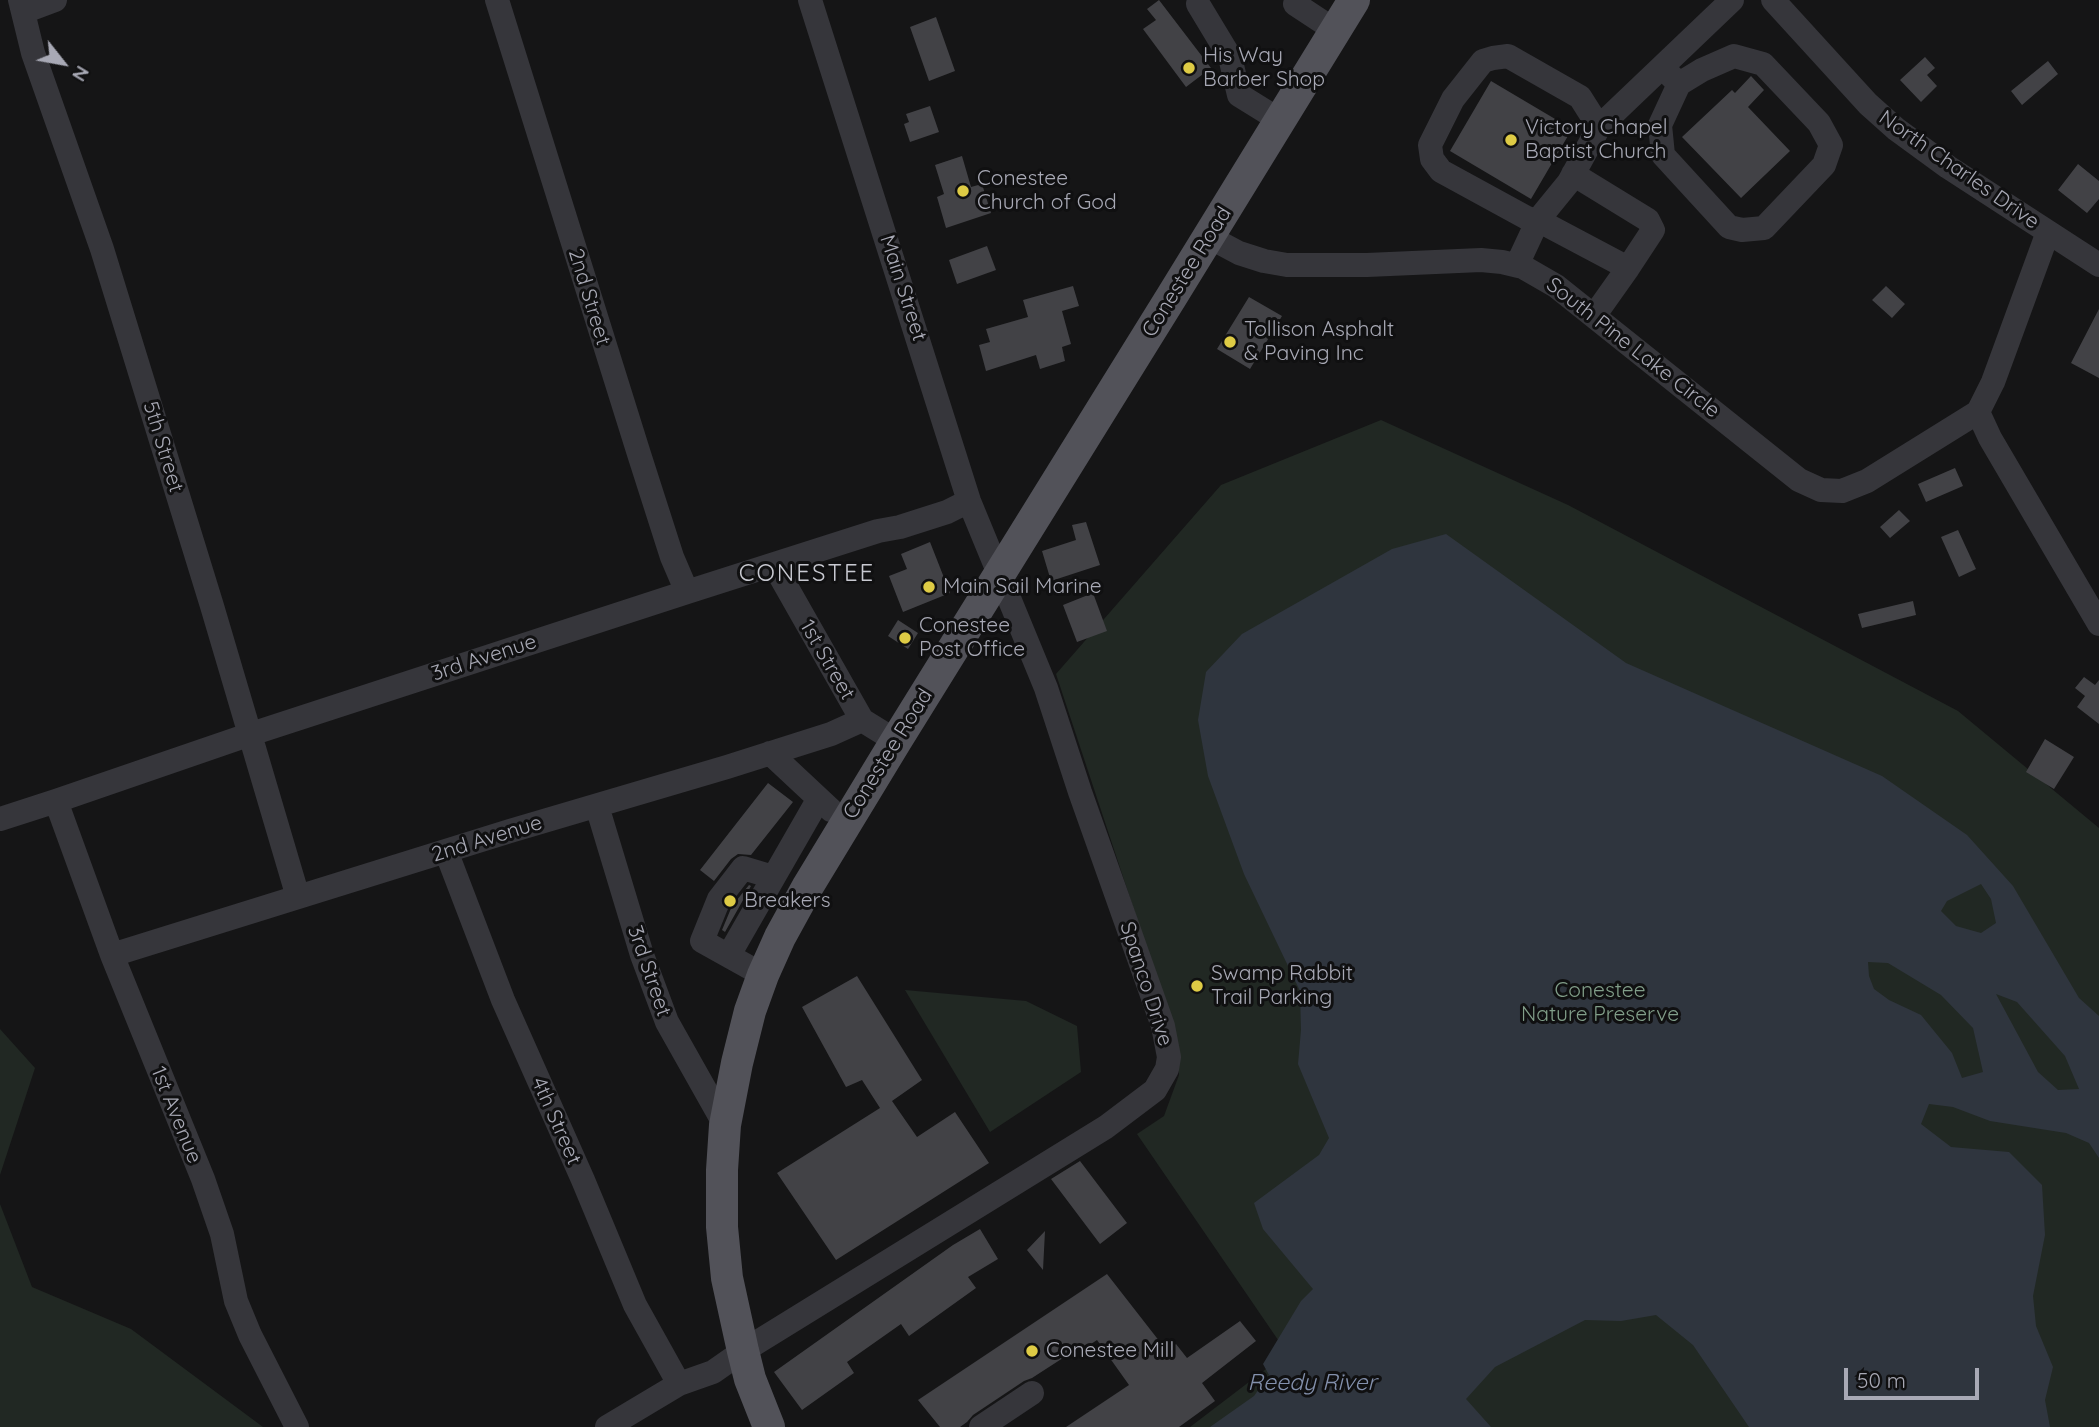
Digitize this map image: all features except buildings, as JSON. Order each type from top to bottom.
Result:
[{"type":"main road","name":"Conestee Road","points":[[769,1427],[750,1379],[743,1351],[727,1278],[722,1227],[725,1125],[750,1011],[764,975],[780,937],[845,824],[1354,0]]},
{"type":"street","points":[[21,6],[55,0]]},
{"type":"street","name":"2nd Street","points":[[497,0],[672,557],[687,592]]},
{"type":"street","name":"Main Street","points":[[810,0],[970,501],[1000,575]]},
{"type":"street","points":[[1297,0],[1295,4],[1336,31]]},
{"type":"street","points":[[1517,265],[1538,220],[1569,182],[1599,127],[1670,76],[1732,0]]},
{"type":"street","name":"North Charles Drive","points":[[1773,0],[1868,104],[1896,129],[1948,167],[2099,265]]},
{"type":"street","points":[[1198,4],[1230,57],[1238,95],[1280,121]]},
{"type":"street","name":"5th Street","points":[[21,6],[33,53],[102,250],[251,734],[298,897]]},
{"type":"street","points":[[1599,127],[1580,97],[1508,56],[1483,61],[1453,99],[1430,145],[1432,159],[1441,171],[1527,218],[1538,220],[1628,268]]},
{"type":"street","points":[[1734,56],[1763,64],[1819,123],[1831,145],[1824,165],[1764,228],[1742,230],[1729,227],[1663,155],[1660,125],[1670,76],[1702,70],[1734,56]]},
{"type":"street","points":[[1577,168],[1648,220],[1653,230],[1594,316]]},
{"type":"street","points":[[2048,233],[1993,382],[1978,412],[1990,438],[2099,624]]},
{"type":"street","name":"South Pine Lake Circle","points":[[1209,237],[1239,253],[1287,265],[1343,266],[1481,260],[1517,265],[1549,281],[1799,480],[1821,490],[1842,491],[1867,481],[1978,412]]},
{"type":"street","name":"3rd Avenue","points":[[0,819],[687,592],[878,531],[947,512],[970,501]]},
{"type":"street","name":"1st Street","points":[[774,565],[862,720],[896,741]]},
{"type":"street","name":"Spanco Drive","points":[[743,1351],[1106,1126],[1155,1090],[1167,1069],[1169,1049],[1163,1026],[1046,688],[1000,575]]},
{"type":"street","name":"2nd Avenue","points":[[112,955],[831,734],[862,720]]},
{"type":"street","points":[[770,753],[845,824]]},
{"type":"street","points":[[729,955],[818,800]]},
{"type":"street","name":"1st Avenue","points":[[56,801],[112,955],[203,1180],[222,1234],[236,1301],[250,1335],[297,1427]]},
{"type":"street","name":"3rd Street","points":[[597,806],[642,956],[667,1022],[725,1125]]},
{"type":"street","name":"4th Street","points":[[446,851],[503,1000],[635,1305],[679,1384]]},
{"type":"street","points":[[764,975],[702,941],[719,899],[743,868],[773,877]]},
{"type":"street","points":[[607,1427],[679,1384],[713,1372],[743,1351]]},
{"type":"street","points":[[981,1427],[1032,1393]]},
{"type":"green space","name":"Conestee Nature Preserve","points":[[1381,420],[1568,505],[1958,711],[2099,828],[2099,1427],[1190,1427],[1287,1353],[1137,1134],[1164,1116],[1179,1075],[1176,1037],[1056,674],[1221,485]]},
{"type":"green space","points":[[905,990],[1026,1001],[1077,1026],[1081,1072],[990,1132]]},
{"type":"green space","points":[[0,1029],[35,1068],[0,1175]]},
{"type":"green space","points":[[0,1204],[32,1287],[131,1329],[263,1427],[0,1427]]},
{"type":"water","name":"Conestee Nature Preserve","points":[[1446,534],[1626,663],[1882,776],[1967,835],[2013,886],[2079,998],[2099,1016],[2099,1158],[2089,1143],[2066,1133],[1990,1121],[1953,1107],[1929,1104],[1921,1124],[1951,1147],[2009,1152],[2042,1185],[2045,1235],[2033,1296],[2036,1326],[2053,1367],[2045,1400],[2050,1427],[1749,1427],[1693,1345],[1656,1315],[1621,1321],[1585,1320],[1495,1367],[1466,1399],[1491,1427],[1210,1427],[1254,1396],[1269,1375],[1263,1364],[1301,1301],[1313,1289],[1263,1229],[1254,1203],[1319,1155],[1329,1138],[1298,1064],[1300,991],[1244,874],[1208,776],[1198,720],[1206,672],[1242,634],[1392,549]],"holes":[[[1981,884],[1991,899],[1996,923],[1981,933],[1956,926],[1941,911],[1947,901]],[[1868,962],[1888,963],[1941,995],[1973,1028],[1983,1072],[1962,1078],[1952,1053],[1921,1015],[1889,1000],[1874,989]],[[1996,994],[2017,1002],[2065,1056],[2079,1089],[2058,1090],[2038,1072]]]},
{"type":"place","name":"His Way Barber Shop","points":[[1189,68]]},
{"type":"place","name":"Victory Chapel Baptist Church","points":[[1511,140]]},
{"type":"place","name":"Conestee Church of God","points":[[963,191]]},
{"type":"place","name":"Tollison Asphalt & Paving Inc","points":[[1230,342]]},
{"type":"place","name":"Main Sail Marine","points":[[929,587]]},
{"type":"place","name":"Conestee Post Office","points":[[905,638]]},
{"type":"place","name":"Breakers","points":[[730,901]]},
{"type":"place","name":"Swamp Rabbit Trail Parking","points":[[1197,986]]},
{"type":"place","name":"Conestee Mill","points":[[1032,1351]]},
{"type":"district","name":"CONESTEE","points":[[807,574]]},
{"type":"water label","name":"Reedy River","points":[[1312,1383]]}]
